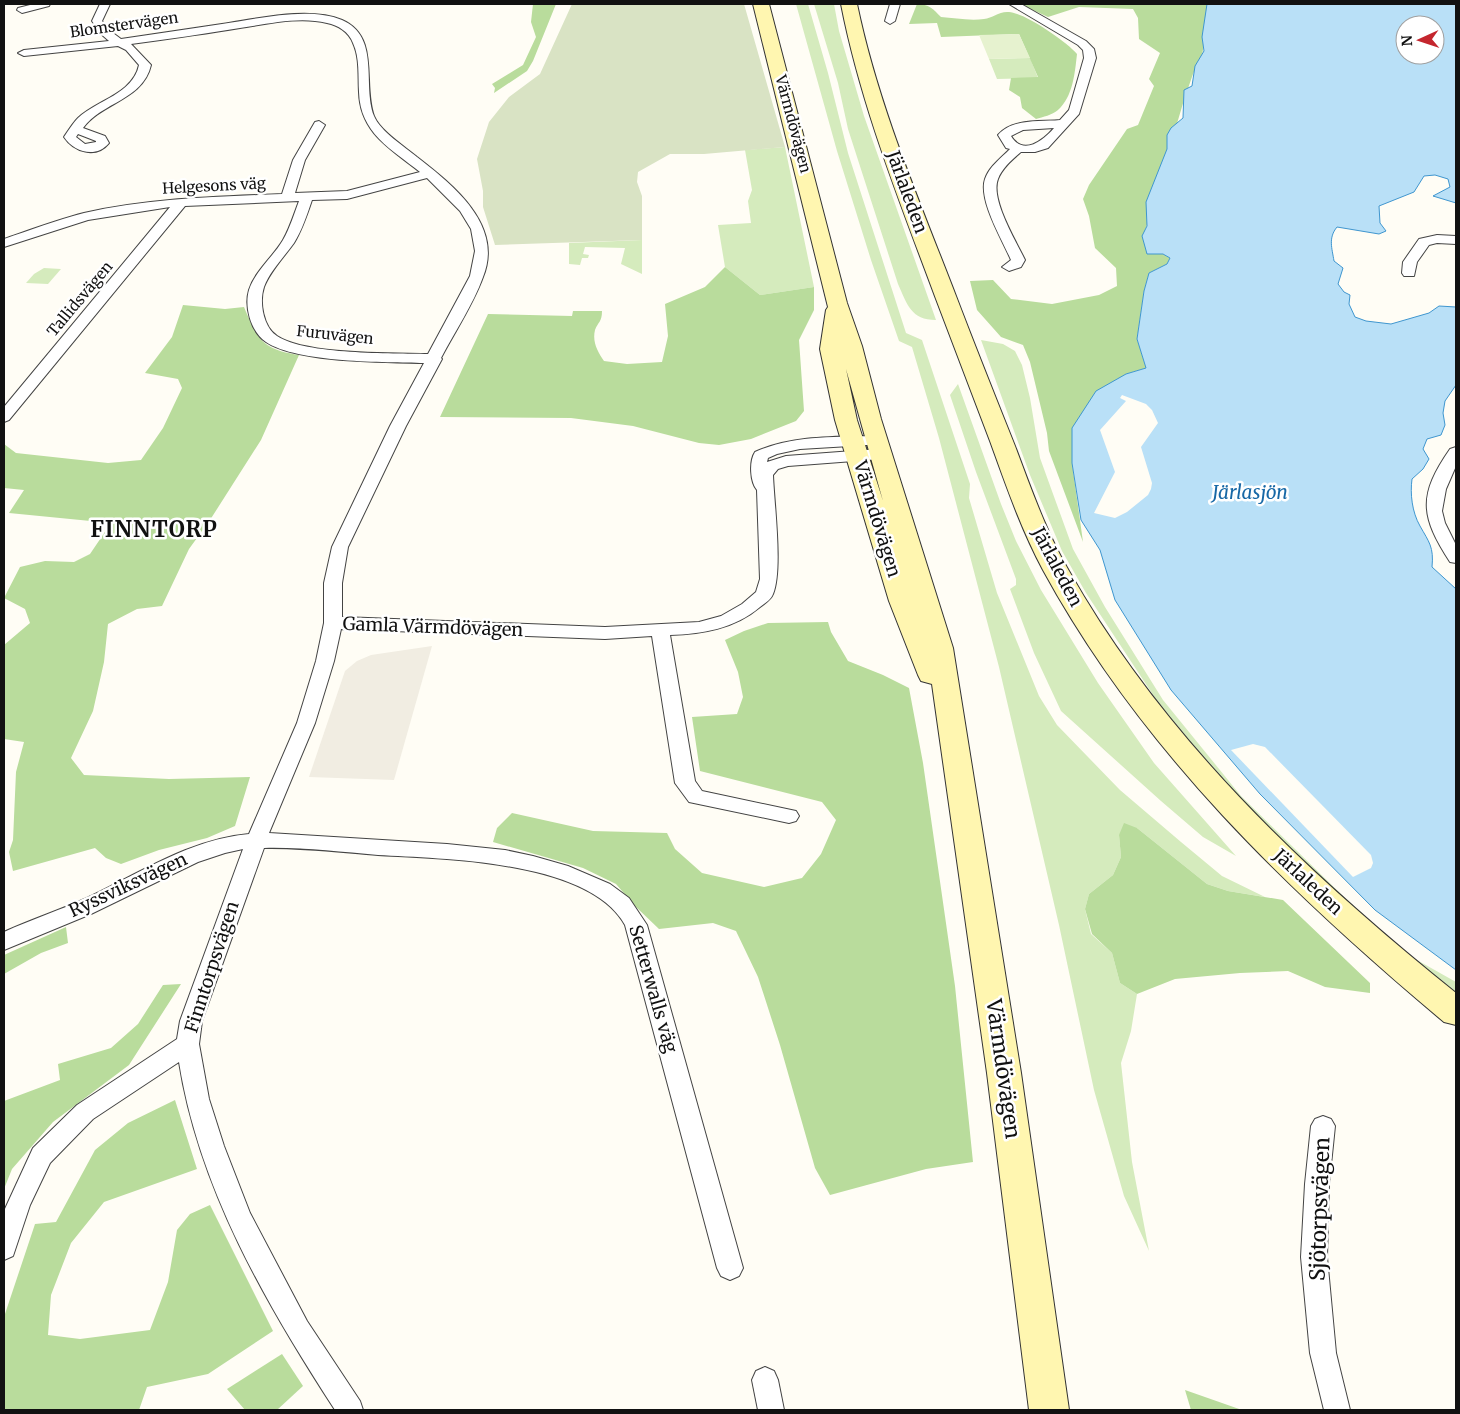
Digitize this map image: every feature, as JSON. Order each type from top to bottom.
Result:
[{"type":"main road","name":"Värmdövägen","points":[[761,4],[837,303],[831,349],[846,420],[867,448],[902,601],[953,729],[1004,1073],[1049,1410]]},
{"type":"main road","name":"Järlaleden","points":[[850,4],[865,73],[882,125],[956,326],[1024,502],[1055,570],[1097,639],[1134,693],[1190,761],[1270,847],[1396,964],[1456,1012]]},
{"type":"street","points":[[22,10],[45,4]]},
{"type":"street","points":[[76,129],[83,121],[138,83],[145,71],[145,65],[130,48],[119,43],[105,32],[97,21],[105,4]]},
{"type":"street","points":[[890,21],[895,4]]},
{"type":"street","points":[[1014,4],[1082,43],[1088,49],[1090,58],[1089,68],[1074,111],[1044,145],[1035,148],[1018,148],[1010,145],[1004,135],[1008,131],[1017,128],[1061,124]]},
{"type":"street","name":"Blomstervägen","points":[[24,52],[119,43],[280,19],[332,20],[352,33],[359,45],[363,59],[366,110],[370,121],[428,174]]},
{"type":"street","points":[[286,198],[290,181],[302,151],[319,125]]},
{"type":"street","points":[[1009,267],[1016,264],[1018,260],[996,210],[990,191],[990,182],[1018,148]]},
{"type":"street","name":"Helgesons väg","points":[[4,243],[85,217],[180,202],[347,195],[428,174]]},
{"type":"street","name":"Gamla Värmdövägen","points":[[428,174],[451,191],[462,203],[479,233],[483,252],[482,266],[435,359],[398,426],[340,547],[333,583],[333,623],[605,633],[699,628],[727,620],[748,608],[764,595],[769,579],[765,474],[772,466],[786,461],[867,448]]},
{"type":"street","name":"Furuvägen","points":[[306,198],[289,240],[257,289],[255,310],[262,327],[270,338],[294,348],[332,353],[435,359]]},
{"type":"street","name":"Tallidsvägen","points":[[4,417],[180,202]]},
{"type":"street","points":[[1409,273],[1410,262],[1424,242],[1436,239],[1456,240]]},
{"type":"street","points":[[1456,452],[1448,465],[1434,510],[1436,520],[1456,558]]},
{"type":"street","name":"Finntorpsvägen","points":[[333,623],[325,661],[306,723],[256,840],[191,1021],[188,1044],[197,1099],[212,1146],[239,1217],[298,1330],[350,1410]]},
{"type":"street","points":[[660,631],[685,783],[696,797],[789,816]]},
{"type":"street","name":"Ryssviksvägen","points":[[4,940],[94,904],[193,855],[227,844],[256,840]]},
{"type":"street","name":"Setterwalls väg","points":[[256,840],[493,857],[563,872],[587,882],[620,901],[630,911],[641,938],[730,1268]]},
{"type":"street","points":[[4,1248],[18,1205],[41,1156],[85,1112],[188,1044]]},
{"type":"street","name":"Sjötorpsvägen","points":[[1323,1126],[1317,1184],[1314,1257],[1323,1353],[1337,1410]]},
{"type":"street","points":[[765,1380],[771,1410]]},
{"type":"green space","points":[[533,4],[556,4],[533,61],[527,71],[494,93],[495,88],[492,84],[523,65],[536,37],[531,22]]},
{"type":"green space","points":[[572,4],[744,4],[785,147],[704,154],[670,154],[638,172],[637,182],[642,196],[642,240],[495,245],[483,207],[483,191],[477,159],[489,122],[509,97],[540,74]]},
{"type":"green space","points":[[796,4],[808,4],[848,153],[906,333],[922,340],[970,484],[969,498],[997,593],[1039,696],[1057,725],[1120,790],[1222,876],[1265,897],[1228,891],[1207,884],[1137,828],[1119,835],[1121,857],[1113,875],[1089,894],[1085,909],[1091,934],[1112,953],[1120,983],[1137,994],[1131,1031],[1121,1063],[1132,1162],[1149,1251],[1124,1196],[1094,1090],[1059,925],[999,667],[939,438],[912,347],[899,341],[871,260],[837,151]]},
{"type":"green space","points":[[814,4],[834,4],[839,31],[864,116],[936,320],[915,314],[907,304],[898,284],[848,129],[838,83]]},
{"type":"green space","points":[[917,4],[928,6],[941,17],[968,20],[979,20],[1009,12],[1025,17],[1055,36],[1077,54],[1072,84],[1063,105],[1053,113],[1036,119],[1022,108],[1020,97],[1009,90],[1011,78],[1038,77],[1019,34],[941,37],[937,23],[909,24]]},
{"type":"green space","points":[[1020,4],[1210,4],[1202,56],[1193,74],[1184,100],[1145,231],[1152,254],[1163,254],[1170,258],[1167,264],[1149,273],[1144,291],[1137,339],[1146,368],[1126,374],[1072,428],[1072,463],[1083,542],[1049,451],[1047,433],[1030,362],[1023,345],[1001,337],[977,310],[970,281],[993,280],[1011,299],[1052,304],[1099,295],[1117,286],[1116,268],[1095,248],[1089,216],[1083,199],[1089,185],[1127,129],[1138,125],[1154,86],[1149,79],[1160,53],[1139,39],[1138,18],[1133,9],[1079,7],[1048,17]]},
{"type":"green space","points":[[1019,34],[1030,58],[989,59],[979,35]]},
{"type":"green space","points":[[1030,58],[1038,78],[997,79],[989,59]]},
{"type":"green space","points":[[785,147],[814,287],[760,295],[725,267],[718,225],[751,223],[748,201],[752,190],[745,150]]},
{"type":"green space","points":[[642,240],[642,274],[621,264],[625,248],[585,247],[583,254],[589,255],[588,258],[582,258],[580,265],[569,264],[569,243]]},
{"type":"green space","points":[[725,267],[760,295],[814,287],[814,310],[799,340],[804,411],[796,421],[751,439],[719,445],[699,443],[633,426],[571,418],[440,417],[488,314],[572,316],[573,311],[602,311],[601,320],[595,330],[594,339],[604,361],[627,364],[662,362],[668,336],[665,304],[705,287]]},
{"type":"green space","points":[[44,268],[61,269],[48,284],[26,283],[34,274]]},
{"type":"green space","points":[[183,305],[225,309],[244,307],[253,328],[263,341],[277,350],[299,355],[261,440],[210,520],[189,549],[162,606],[137,609],[108,624],[104,662],[93,711],[71,758],[84,775],[169,779],[250,777],[235,826],[207,838],[159,850],[121,864],[106,858],[95,848],[13,871],[9,852],[13,840],[16,772],[24,742],[4,739],[4,645],[30,623],[25,609],[4,598],[20,567],[45,561],[74,562],[90,554],[111,523],[9,513],[24,490],[4,488],[4,444],[16,453],[108,463],[141,460],[163,428],[182,388],[178,379],[145,373],[172,337]]},
{"type":"green space","points":[[981,340],[1003,344],[1015,351],[1022,365],[1030,398],[1040,458],[1073,549],[1105,607],[1163,700],[1241,796],[1343,896],[1408,955],[1456,982],[1456,999],[1426,978],[1301,866],[1194,746],[1157,701],[1086,593],[1062,551],[1030,475]]},
{"type":"green space","points":[[958,384],[1001,504],[1016,541],[1041,590],[1098,683],[1154,763],[1236,856],[1203,837],[1061,711],[1034,653],[1010,589],[1016,585],[1016,579],[976,472],[950,395]]},
{"type":"green space","points":[[828,622],[831,632],[848,661],[909,688],[923,763],[955,986],[973,1162],[926,1169],[830,1195],[815,1168],[780,1045],[758,977],[736,931],[713,923],[659,929],[616,884],[583,868],[493,842],[497,828],[512,813],[593,831],[667,833],[675,849],[702,873],[764,887],[802,878],[821,854],[836,820],[822,802],[700,771],[692,717],[737,714],[743,697],[738,672],[725,640],[768,623]]},
{"type":"green space","points":[[1124,823],[1137,828],[1207,884],[1228,891],[1283,900],[1370,983],[1370,993],[1325,987],[1288,971],[1175,979],[1137,994],[1120,983],[1112,953],[1092,934],[1085,909],[1089,894],[1113,875],[1121,857],[1119,835]]},
{"type":"green space","points":[[66,927],[68,943],[41,953],[4,974],[4,955]]},
{"type":"green space","points":[[181,984],[129,1065],[53,1122],[12,1169],[4,1189],[4,1101],[60,1080],[58,1064],[111,1048],[138,1024],[163,985]]},
{"type":"green space","points":[[175,1100],[197,1169],[104,1202],[71,1243],[51,1295],[48,1335],[80,1339],[150,1330],[168,1282],[177,1230],[190,1214],[210,1205],[273,1331],[208,1374],[147,1387],[139,1410],[4,1410],[4,1317],[35,1224],[56,1222],[95,1150],[128,1123]]},
{"type":"green space","points":[[282,1354],[303,1386],[277,1410],[245,1410],[227,1389]]},
{"type":"green space","points":[[1185,1390],[1242,1410],[1191,1410]]},
{"type":"shaded area","points":[[432,646],[394,780],[309,777],[345,671],[357,661],[371,655]]},
{"type":"water","name":"Järlasjön","points":[[1207,4],[1456,4],[1456,203],[1433,196],[1450,187],[1448,179],[1435,175],[1424,176],[1414,192],[1379,206],[1380,223],[1386,231],[1379,234],[1337,227],[1332,235],[1331,243],[1334,261],[1343,268],[1338,284],[1344,292],[1350,295],[1349,304],[1355,317],[1366,321],[1391,324],[1429,313],[1439,306],[1456,307],[1456,385],[1445,401],[1443,413],[1445,425],[1441,435],[1427,439],[1423,449],[1429,459],[1423,469],[1412,479],[1411,491],[1415,515],[1431,549],[1432,567],[1456,589],[1456,970],[1375,910],[1260,794],[1171,690],[1115,600],[1100,550],[1081,520],[1072,463],[1072,428],[1096,391],[1126,374],[1146,368],[1137,339],[1144,291],[1149,273],[1167,264],[1170,258],[1163,254],[1147,254],[1142,236],[1147,226],[1146,202],[1167,149],[1167,135],[1171,128],[1183,118],[1184,90],[1192,86],[1195,66],[1204,51],[1202,37]]},
{"type":"pier","points":[[1122,395],[1146,404],[1152,410],[1158,423],[1141,447],[1152,483],[1151,489],[1148,495],[1127,512],[1115,518],[1094,513],[1115,472],[1100,430],[1126,401],[1120,398]]},
{"type":"pier","points":[[1253,744],[1265,747],[1371,855],[1373,863],[1371,868],[1353,877],[1231,750]]},
{"type":"district","name":"FINNTORP","points":[[154,529]]}]
